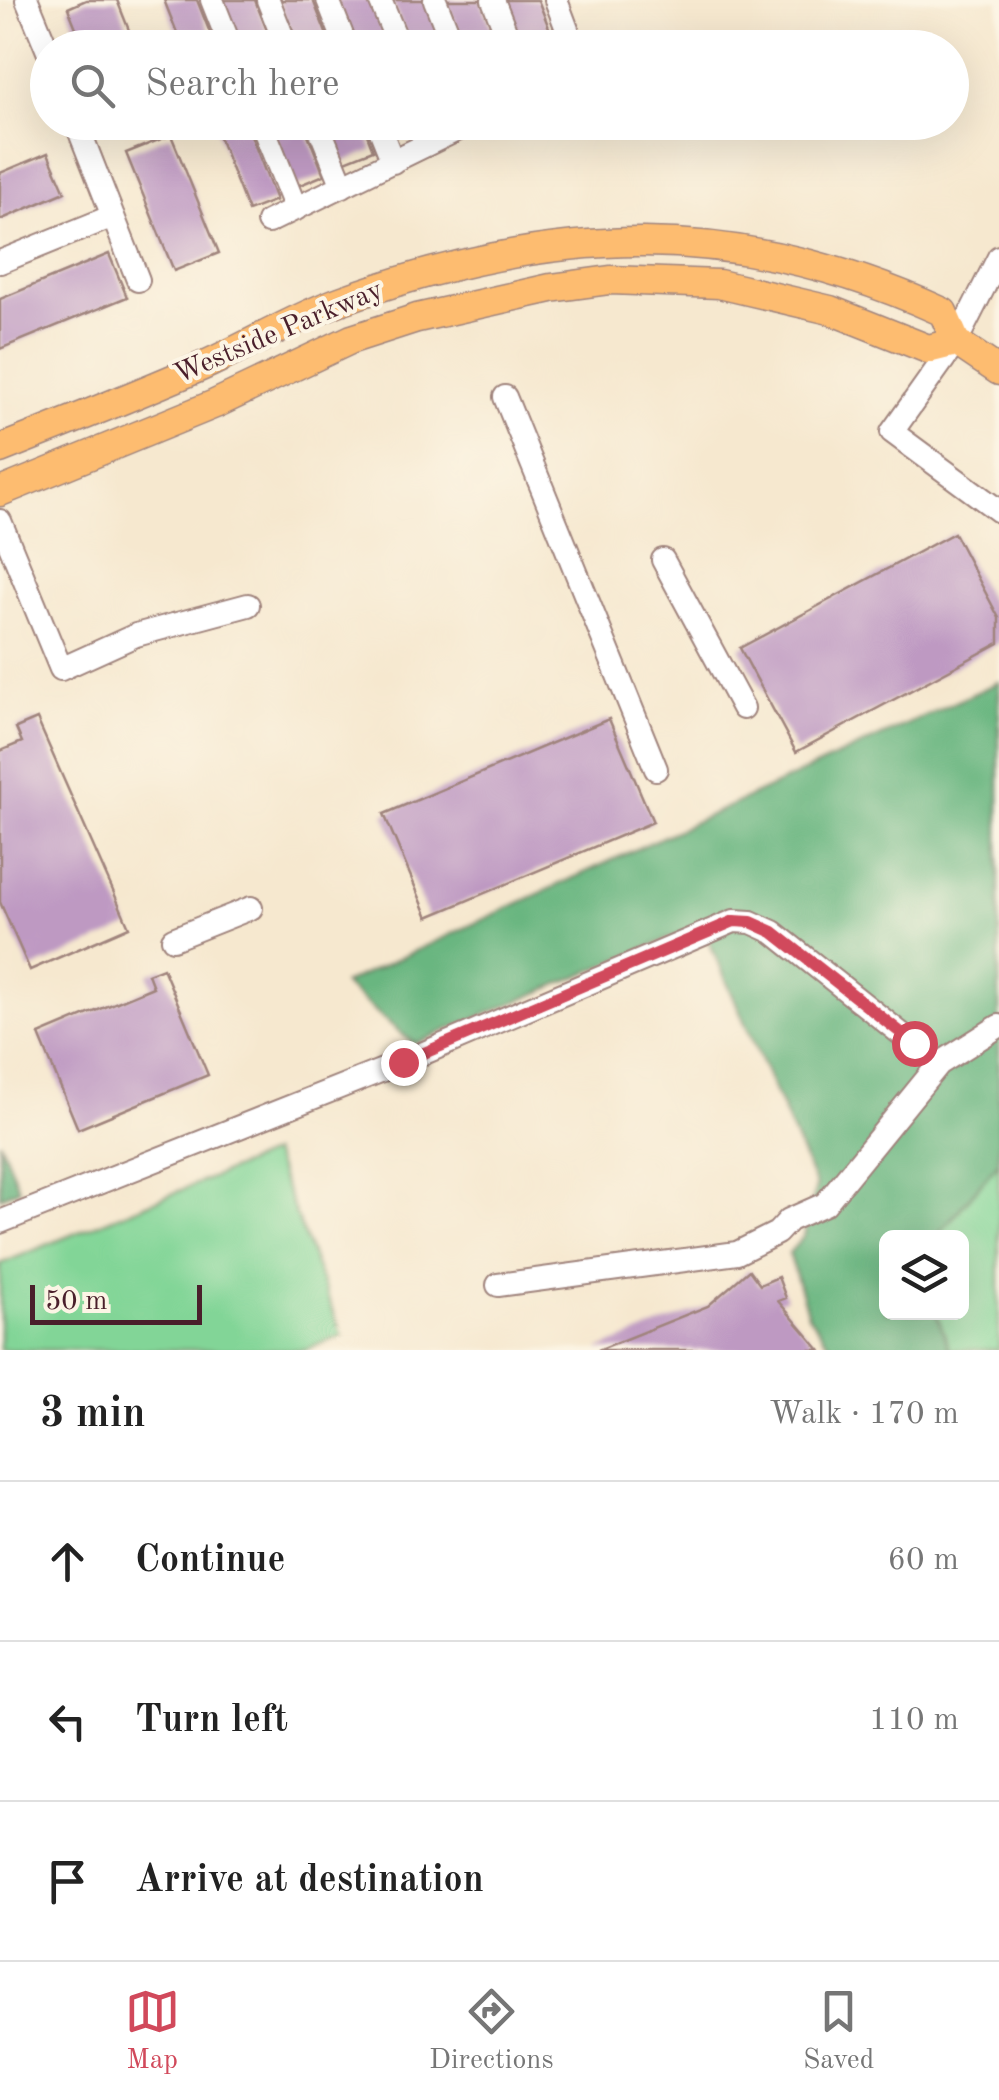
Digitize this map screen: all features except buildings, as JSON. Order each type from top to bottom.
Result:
[{"type":"main road","name":"Westside Parkway","points":[[0,449],[199,368],[338,302],[475,262],[608,240],[724,245],[789,256],[900,292],[943,312],[956,342],[999,370]]},
{"type":"main road","name":"Westside Parkway","points":[[0,492],[215,404],[352,339],[484,301],[550,288],[610,280],[719,284],[830,310],[928,350],[956,342]]},
{"type":"street","points":[[27,0],[39,30]]},
{"type":"street","points":[[212,0],[224,30]]},
{"type":"street","points":[[268,0],[280,30]]},
{"type":"street","points":[[328,0],[340,30]]},
{"type":"street","points":[[380,0],[392,30]]},
{"type":"street","points":[[435,0],[447,30]]},
{"type":"street","points":[[494,0],[505,30]]},
{"type":"street","points":[[556,0],[567,30]]},
{"type":"street","points":[[83,140],[138,280]]},
{"type":"street","points":[[269,140],[296,210]]},
{"type":"street","points":[[324,140],[343,186]]},
{"type":"street","points":[[384,140],[393,162]]},
{"type":"street","points":[[268,222],[393,162],[422,140]]},
{"type":"street","points":[[0,262],[113,216]]},
{"type":"street","points":[[999,256],[956,342],[892,432],[999,511]]},
{"type":"street","points":[[505,397],[656,769]]},
{"type":"street","points":[[0,520],[60,669],[136,636],[248,604]]},
{"type":"street","points":[[663,560],[742,708]]},
{"type":"street","points":[[172,940],[251,908]]},
{"type":"street","points":[[0,1222],[403,1062],[734,921],[751,922],[773,932],[939,1064]]},
{"type":"street","points":[[498,1285],[736,1254],[778,1233],[789,1220],[825,1204],[939,1064],[999,1026]]},
{"type":"green space","points":[[999,682],[999,1162],[942,1230],[879,1230],[879,1320],[939,1320],[950,1350],[834,1350],[808,1315],[789,1253],[804,1236],[816,1186],[702,925],[414,1044],[343,984]]},
{"type":"green space","points":[[0,1141],[19,1189],[0,1197]]},
{"type":"green space","points":[[272,1153],[342,1335],[305,1350],[0,1350],[0,1264]]},
{"type":"green space","points":[[999,1162],[999,1350],[950,1350],[939,1320],[969,1320],[969,1230],[943,1230]]},
{"type":"route","points":[[403,1062],[734,921],[751,922],[773,932],[914,1043]]}]
